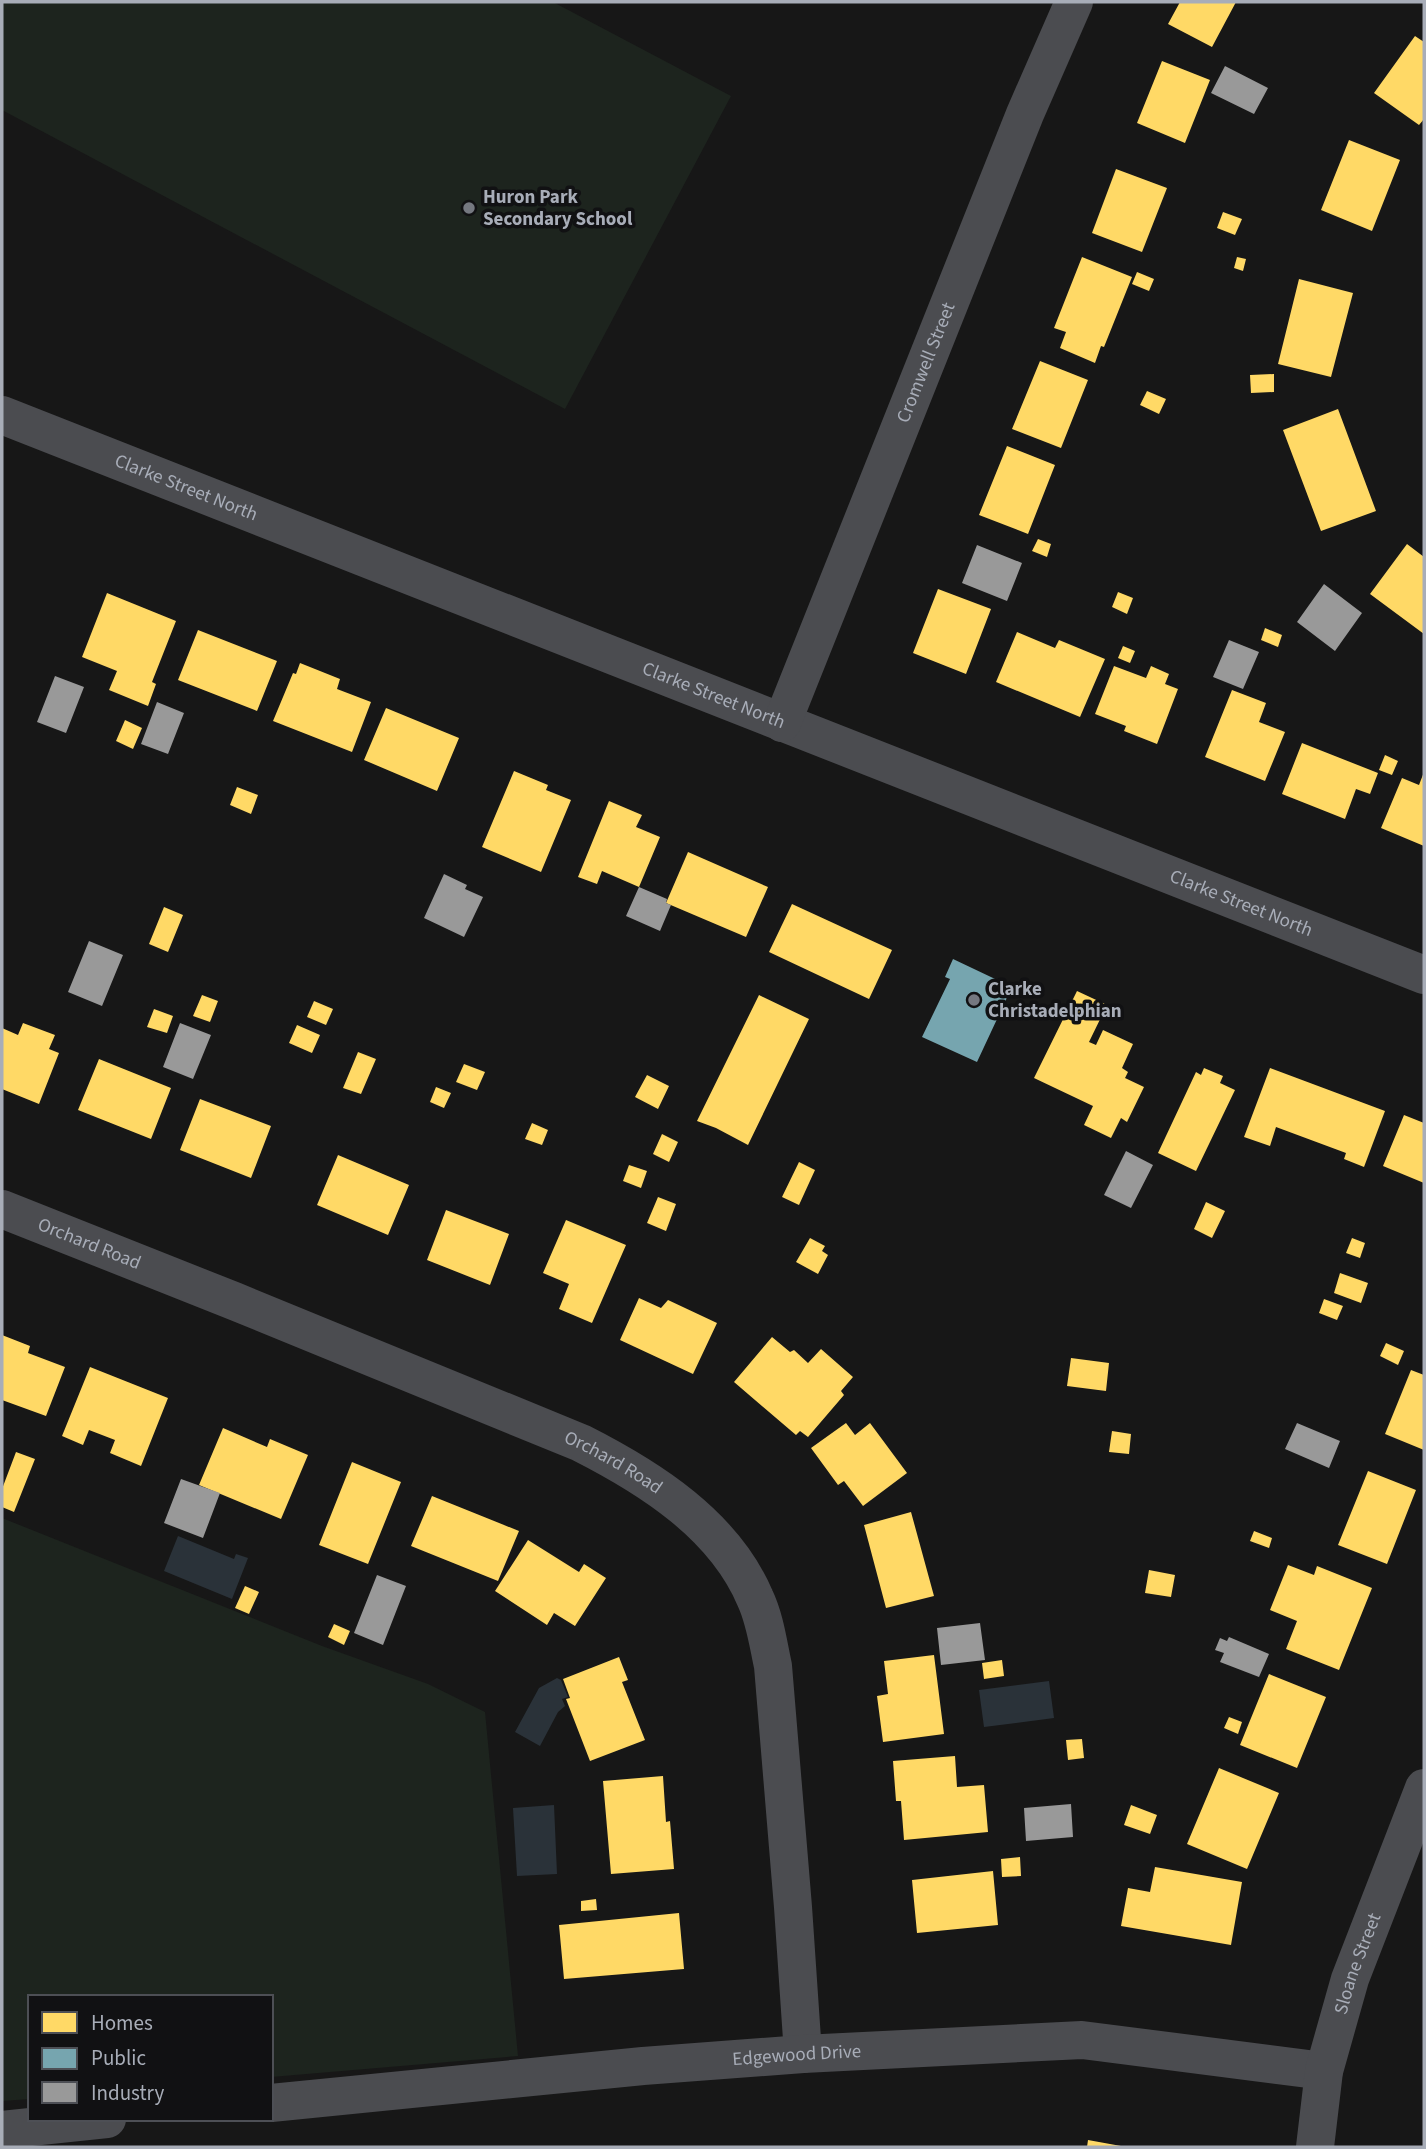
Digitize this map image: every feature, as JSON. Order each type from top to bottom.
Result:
[{"type":"street","name":"Cromwell Street","points":[[782,723],[1025,114],[1074,2]]},
{"type":"street","name":"Clarke Street North","points":[[2,415],[1424,975]]},
{"type":"street","name":"Orchard Road","points":[[2,1209],[582,1443],[657,1487],[721,1542],[756,1599],[773,1666],[803,2054]]},
{"type":"street","name":"Sloane Street","points":[[1315,2147],[1324,2071],[1350,1979],[1424,1788]]},
{"type":"street","name":"Edgewood Drive","points":[[273,2103],[580,2071],[803,2054],[1082,2040],[1324,2071]]},
{"type":"street","points":[[2,2130],[88,2121]]},
{"type":"shaded area","points":[[3,2],[553,2],[731,96],[565,409],[2,110]]},
{"type":"shaded area","points":[[2,1518],[322,1646],[428,1684],[485,1712],[518,2056],[273,2077],[273,1995],[28,1995],[28,2099],[2,2101]]},
{"type":"shaded area","points":[[178,1536],[234,1559],[236,1554],[248,1558],[232,1599],[164,1571]]},
{"type":"shaded area","points":[[557,1678],[561,1680],[568,1697],[562,1699],[565,1706],[558,1712],[540,1746],[515,1732],[539,1688]]},
{"type":"shaded area","points":[[1049,1681],[1054,1718],[984,1727],[979,1690]]},
{"type":"shaded area","points":[[554,1805],[557,1874],[517,1876],[513,1808]]},
{"type":"building: Homes","points":[[1180,2],[1236,2],[1212,47],[1168,24]]},
{"type":"building: Homes","points":[[1415,36],[1424,42],[1424,119],[1419,125],[1374,93]]},
{"type":"building: Homes","points":[[1162,61],[1210,80],[1185,143],[1137,123]]},
{"type":"building: Homes","points":[[1349,140],[1400,160],[1372,231],[1321,210]]},
{"type":"building: Homes","points":[[1116,169],[1167,188],[1142,252],[1092,233]]},
{"type":"building: Homes","points":[[1223,212],[1242,219],[1235,235],[1217,228]]},
{"type":"building: Homes","points":[[1082,257],[1132,277],[1095,363],[1060,348],[1066,332],[1054,328]]},
{"type":"building: Homes","points":[[1237,257],[1246,259],[1243,271],[1234,268]]},
{"type":"building: Homes","points":[[1137,272],[1154,279],[1149,291],[1132,284]]},
{"type":"building: Homes","points":[[1299,279],[1353,293],[1331,377],[1278,364]]},
{"type":"building: Homes","points":[[1040,361],[1088,380],[1061,448],[1012,429]]},
{"type":"building: Homes","points":[[1274,374],[1274,392],[1251,393],[1250,375]]},
{"type":"building: Homes","points":[[1147,391],[1166,399],[1159,414],[1140,405]]},
{"type":"building: Homes","points":[[1338,409],[1376,511],[1321,531],[1283,430]]},
{"type":"building: Homes","points":[[1007,446],[1055,465],[1028,534],[979,515]]},
{"type":"building: Homes","points":[[1038,539],[1051,544],[1047,557],[1032,551]]},
{"type":"building: Homes","points":[[1407,544],[1424,557],[1424,634],[1370,594]]},
{"type":"building: Homes","points":[[938,589],[991,609],[966,674],[913,653]]},
{"type":"building: Homes","points":[[1118,592],[1133,598],[1127,614],[1112,607]]},
{"type":"building: Homes","points":[[107,593],[176,621],[152,682],[156,684],[148,706],[109,690],[117,671],[82,657]]},
{"type":"building: Homes","points":[[1265,628],[1282,635],[1278,647],[1261,640]]},
{"type":"building: Homes","points":[[198,630],[277,661],[257,711],[178,680]]},
{"type":"building: Homes","points":[[1017,632],[1055,648],[1059,640],[1105,659],[1080,717],[996,682]]},
{"type":"building: Homes","points":[[1123,646],[1135,651],[1130,663],[1118,658]]},
{"type":"building: Homes","points":[[300,663],[340,679],[337,689],[371,702],[352,752],[273,721],[293,673],[296,674]]},
{"type":"building: Homes","points":[[1114,666],[1146,678],[1151,666],[1169,674],[1165,684],[1178,689],[1157,744],[1124,731],[1126,726],[1095,714]]},
{"type":"building: Homes","points":[[1232,690],[1266,703],[1259,722],[1285,732],[1265,781],[1205,757]]},
{"type":"building: Homes","points":[[386,708],[459,738],[437,791],[364,760]]},
{"type":"building: Homes","points":[[125,720],[142,728],[133,749],[116,741]]},
{"type":"building: Homes","points":[[1302,743],[1378,773],[1370,794],[1356,789],[1345,819],[1282,794]]},
{"type":"building: Homes","points":[[1385,755],[1398,761],[1392,775],[1379,770]]},
{"type":"building: Homes","points":[[514,771],[548,785],[546,790],[571,800],[541,872],[482,847]]},
{"type":"building: Homes","points":[[1424,772],[1424,846],[1381,828],[1402,778],[1419,785]]},
{"type":"building: Homes","points":[[237,787],[258,795],[251,814],[230,805]]},
{"type":"building: Homes","points":[[609,801],[642,815],[636,827],[660,837],[639,887],[602,871],[597,884],[578,877]]},
{"type":"building: Homes","points":[[688,852],[768,887],[746,937],[666,903]]},
{"type":"building: Homes","points":[[792,904],[892,950],[869,999],[769,952]]},
{"type":"building: Homes","points":[[164,907],[183,915],[168,952],[149,944]]},
{"type":"building: Homes","points":[[1077,991],[1107,1005],[1089,1042],[1096,1045],[1103,1030],[1133,1044],[1122,1068],[1128,1072],[1125,1078],[1144,1087],[1127,1122],[1121,1118],[1111,1138],[1084,1125],[1093,1106],[1034,1078]]},
{"type":"building: Homes","points":[[202,995],[218,1001],[210,1022],[193,1016]]},
{"type":"building: Homes","points":[[759,995],[809,1019],[748,1145],[697,1121]]},
{"type":"building: Homes","points":[[314,1001],[333,1009],[326,1025],[307,1017]]},
{"type":"building: Homes","points":[[154,1009],[173,1016],[167,1033],[147,1027]]},
{"type":"building: Homes","points":[[23,1023],[55,1035],[49,1049],[59,1053],[39,1104],[2,1089],[2,1028],[18,1035]]},
{"type":"building: Homes","points":[[297,1025],[320,1035],[312,1053],[289,1043]]},
{"type":"building: Homes","points":[[358,1052],[376,1059],[361,1094],[343,1088]]},
{"type":"building: Homes","points":[[99,1059],[171,1088],[151,1139],[78,1110]]},
{"type":"building: Homes","points":[[464,1064],[485,1072],[477,1090],[456,1082]]},
{"type":"building: Homes","points":[[1204,1068],[1223,1076],[1220,1083],[1235,1090],[1196,1171],[1158,1153],[1196,1072],[1201,1075]]},
{"type":"building: Homes","points":[[1270,1068],[1385,1111],[1364,1167],[1344,1159],[1346,1153],[1276,1127],[1270,1146],[1244,1137]]},
{"type":"building: Homes","points":[[647,1075],[669,1086],[658,1109],[635,1097]]},
{"type":"building: Homes","points":[[436,1087],[451,1093],[444,1108],[430,1102]]},
{"type":"building: Homes","points":[[200,1099],[271,1126],[251,1178],[180,1150]]},
{"type":"building: Homes","points":[[1404,1115],[1424,1123],[1424,1183],[1383,1166]]},
{"type":"building: Homes","points":[[532,1123],[548,1130],[542,1145],[525,1139]]},
{"type":"building: Homes","points":[[662,1134],[678,1142],[669,1162],[653,1154]]},
{"type":"building: Homes","points":[[338,1155],[409,1185],[388,1235],[317,1205]]},
{"type":"building: Homes","points":[[799,1162],[815,1170],[799,1205],[782,1197]]},
{"type":"building: Homes","points":[[629,1165],[647,1171],[641,1188],[623,1181]]},
{"type":"building: Homes","points":[[658,1197],[676,1204],[666,1231],[647,1223]]},
{"type":"building: Homes","points":[[1206,1202],[1225,1211],[1212,1238],[1194,1229]]},
{"type":"building: Homes","points":[[446,1210],[509,1234],[490,1285],[427,1260]]},
{"type":"building: Homes","points":[[566,1220],[626,1245],[592,1323],[559,1309],[569,1284],[543,1273]]},
{"type":"building: Homes","points":[[810,1238],[825,1246],[822,1251],[828,1255],[818,1274],[796,1262]]},
{"type":"building: Homes","points":[[1352,1238],[1365,1243],[1360,1258],[1346,1253]]},
{"type":"building: Homes","points":[[1340,1273],[1368,1283],[1361,1303],[1334,1293]]},
{"type":"building: Homes","points":[[639,1298],[661,1308],[668,1300],[717,1323],[693,1374],[620,1340]]},
{"type":"building: Homes","points":[[1324,1299],[1343,1306],[1337,1320],[1319,1313]]},
{"type":"building: Homes","points":[[2,1335],[30,1346],[28,1353],[65,1367],[46,1416],[2,1400]]},
{"type":"building: Homes","points":[[772,1337],[790,1352],[794,1350],[808,1363],[821,1349],[853,1377],[841,1391],[844,1395],[808,1437],[800,1431],[796,1435],[734,1382]]},
{"type":"building: Homes","points":[[1386,1343],[1404,1351],[1398,1365],[1380,1356]]},
{"type":"building: Homes","points":[[1071,1358],[1109,1363],[1106,1391],[1067,1386]]},
{"type":"building: Homes","points":[[90,1367],[168,1398],[141,1466],[110,1453],[115,1440],[89,1430],[83,1445],[62,1436]]},
{"type":"building: Homes","points":[[1411,1370],[1424,1375],[1424,1450],[1385,1434]]},
{"type":"building: Homes","points":[[846,1423],[855,1435],[870,1423],[907,1473],[863,1506],[844,1481],[838,1485],[811,1448]]},
{"type":"building: Homes","points":[[223,1428],[267,1447],[270,1439],[308,1455],[281,1519],[199,1485]]},
{"type":"building: Homes","points":[[1112,1431],[1131,1434],[1129,1454],[1109,1452]]},
{"type":"building: Homes","points":[[16,1452],[35,1459],[14,1512],[2,1507],[2,1489]]},
{"type":"building: Homes","points":[[352,1462],[401,1482],[368,1564],[319,1545]]},
{"type":"building: Homes","points":[[1368,1471],[1416,1490],[1387,1564],[1338,1545]]},
{"type":"building: Homes","points":[[432,1496],[519,1531],[498,1581],[411,1546]]},
{"type":"building: Homes","points":[[911,1512],[934,1596],[886,1608],[864,1525]]},
{"type":"building: Homes","points":[[1254,1531],[1272,1538],[1269,1548],[1250,1541]]},
{"type":"building: Homes","points":[[528,1540],[579,1572],[584,1564],[606,1578],[575,1626],[554,1613],[547,1625],[495,1591]]},
{"type":"building: Homes","points":[[1288,1565],[1314,1575],[1317,1566],[1372,1588],[1339,1670],[1286,1649],[1297,1621],[1270,1610]]},
{"type":"building: Homes","points":[[1149,1570],[1175,1575],[1171,1597],[1145,1593]]},
{"type":"building: Homes","points":[[245,1586],[259,1592],[249,1614],[235,1608]]},
{"type":"building: Homes","points":[[334,1624],[350,1631],[344,1645],[328,1637]]},
{"type":"building: Homes","points":[[934,1655],[944,1734],[883,1742],[877,1696],[888,1694],[884,1661]]},
{"type":"building: Homes","points":[[619,1657],[628,1680],[622,1682],[645,1740],[590,1761],[566,1699],[570,1698],[563,1679]]},
{"type":"building: Homes","points":[[1002,1660],[1004,1676],[984,1679],[982,1663]]},
{"type":"building: Homes","points":[[1269,1674],[1326,1697],[1297,1768],[1240,1745]]},
{"type":"building: Homes","points":[[1229,1717],[1242,1722],[1238,1734],[1224,1728]]},
{"type":"building: Homes","points":[[1082,1739],[1084,1758],[1068,1760],[1066,1740]]},
{"type":"building: Homes","points":[[955,1756],[957,1787],[984,1785],[988,1832],[904,1840],[901,1801],[896,1801],[893,1761]]},
{"type":"building: Homes","points":[[1219,1768],[1279,1793],[1247,1869],[1187,1844]]},
{"type":"building: Homes","points":[[663,1776],[666,1822],[670,1821],[674,1869],[611,1874],[603,1781]]},
{"type":"building: Homes","points":[[1131,1805],[1157,1815],[1150,1834],[1124,1825]]},
{"type":"building: Homes","points":[[1020,1857],[1021,1876],[1002,1877],[1001,1859]]},
{"type":"building: Homes","points":[[1155,1867],[1242,1882],[1231,1945],[1121,1926],[1128,1888],[1150,1892]]},
{"type":"building: Homes","points":[[993,1871],[998,1925],[917,1933],[912,1880]]},
{"type":"building: Homes","points":[[596,1899],[597,1910],[581,1911],[581,1901]]},
{"type":"building: Homes","points":[[679,1913],[684,1969],[564,1979],[559,1925]]},
{"type":"building: Homes","points":[[1088,2140],[1121,2146],[1087,2147]]},
{"type":"building: Public","points":[[953,959],[1012,987],[977,1062],[922,1037],[950,979],[945,977]]},
{"type":"building: Industry","points":[[1225,66],[1268,88],[1254,114],[1211,93]]},
{"type":"building: Industry","points":[[977,545],[1022,563],[1007,601],[962,583]]},
{"type":"building: Industry","points":[[1324,584],[1362,613],[1335,651],[1297,622]]},
{"type":"building: Industry","points":[[1229,640],[1259,652],[1243,689],[1213,677]]},
{"type":"building: Industry","points":[[55,676],[84,687],[66,733],[37,722]]},
{"type":"building: Industry","points":[[157,702],[184,713],[168,754],[141,744]]},
{"type":"building: Industry","points":[[444,874],[467,885],[465,889],[483,897],[464,937],[424,918]]},
{"type":"building: Industry","points":[[639,887],[667,899],[666,903],[671,905],[660,931],[626,916]]},
{"type":"building: Industry","points":[[89,941],[123,955],[102,1006],[68,992]]},
{"type":"building: Industry","points":[[180,1023],[211,1035],[193,1079],[163,1067]]},
{"type":"building: Industry","points":[[1126,1151],[1153,1165],[1131,1208],[1104,1195]]},
{"type":"building: Industry","points":[[1297,1423],[1340,1441],[1329,1468],[1285,1449]]},
{"type":"building: Industry","points":[[181,1479],[220,1493],[203,1538],[164,1523]]},
{"type":"building: Industry","points":[[377,1575],[406,1586],[383,1645],[354,1633]]},
{"type":"building: Industry","points":[[980,1623],[985,1660],[941,1665],[937,1628]]},
{"type":"building: Industry","points":[[1229,1637],[1269,1654],[1259,1677],[1220,1662],[1224,1653],[1215,1650],[1220,1638],[1227,1641]]},
{"type":"building: Industry","points":[[1071,1804],[1073,1837],[1026,1841],[1024,1808]]},
{"type":"place","name":"Huron Park Secondary School","points":[[469,208]]},
{"type":"place","name":"Clarke Christadelphian","points":[[974,1000]]}]
